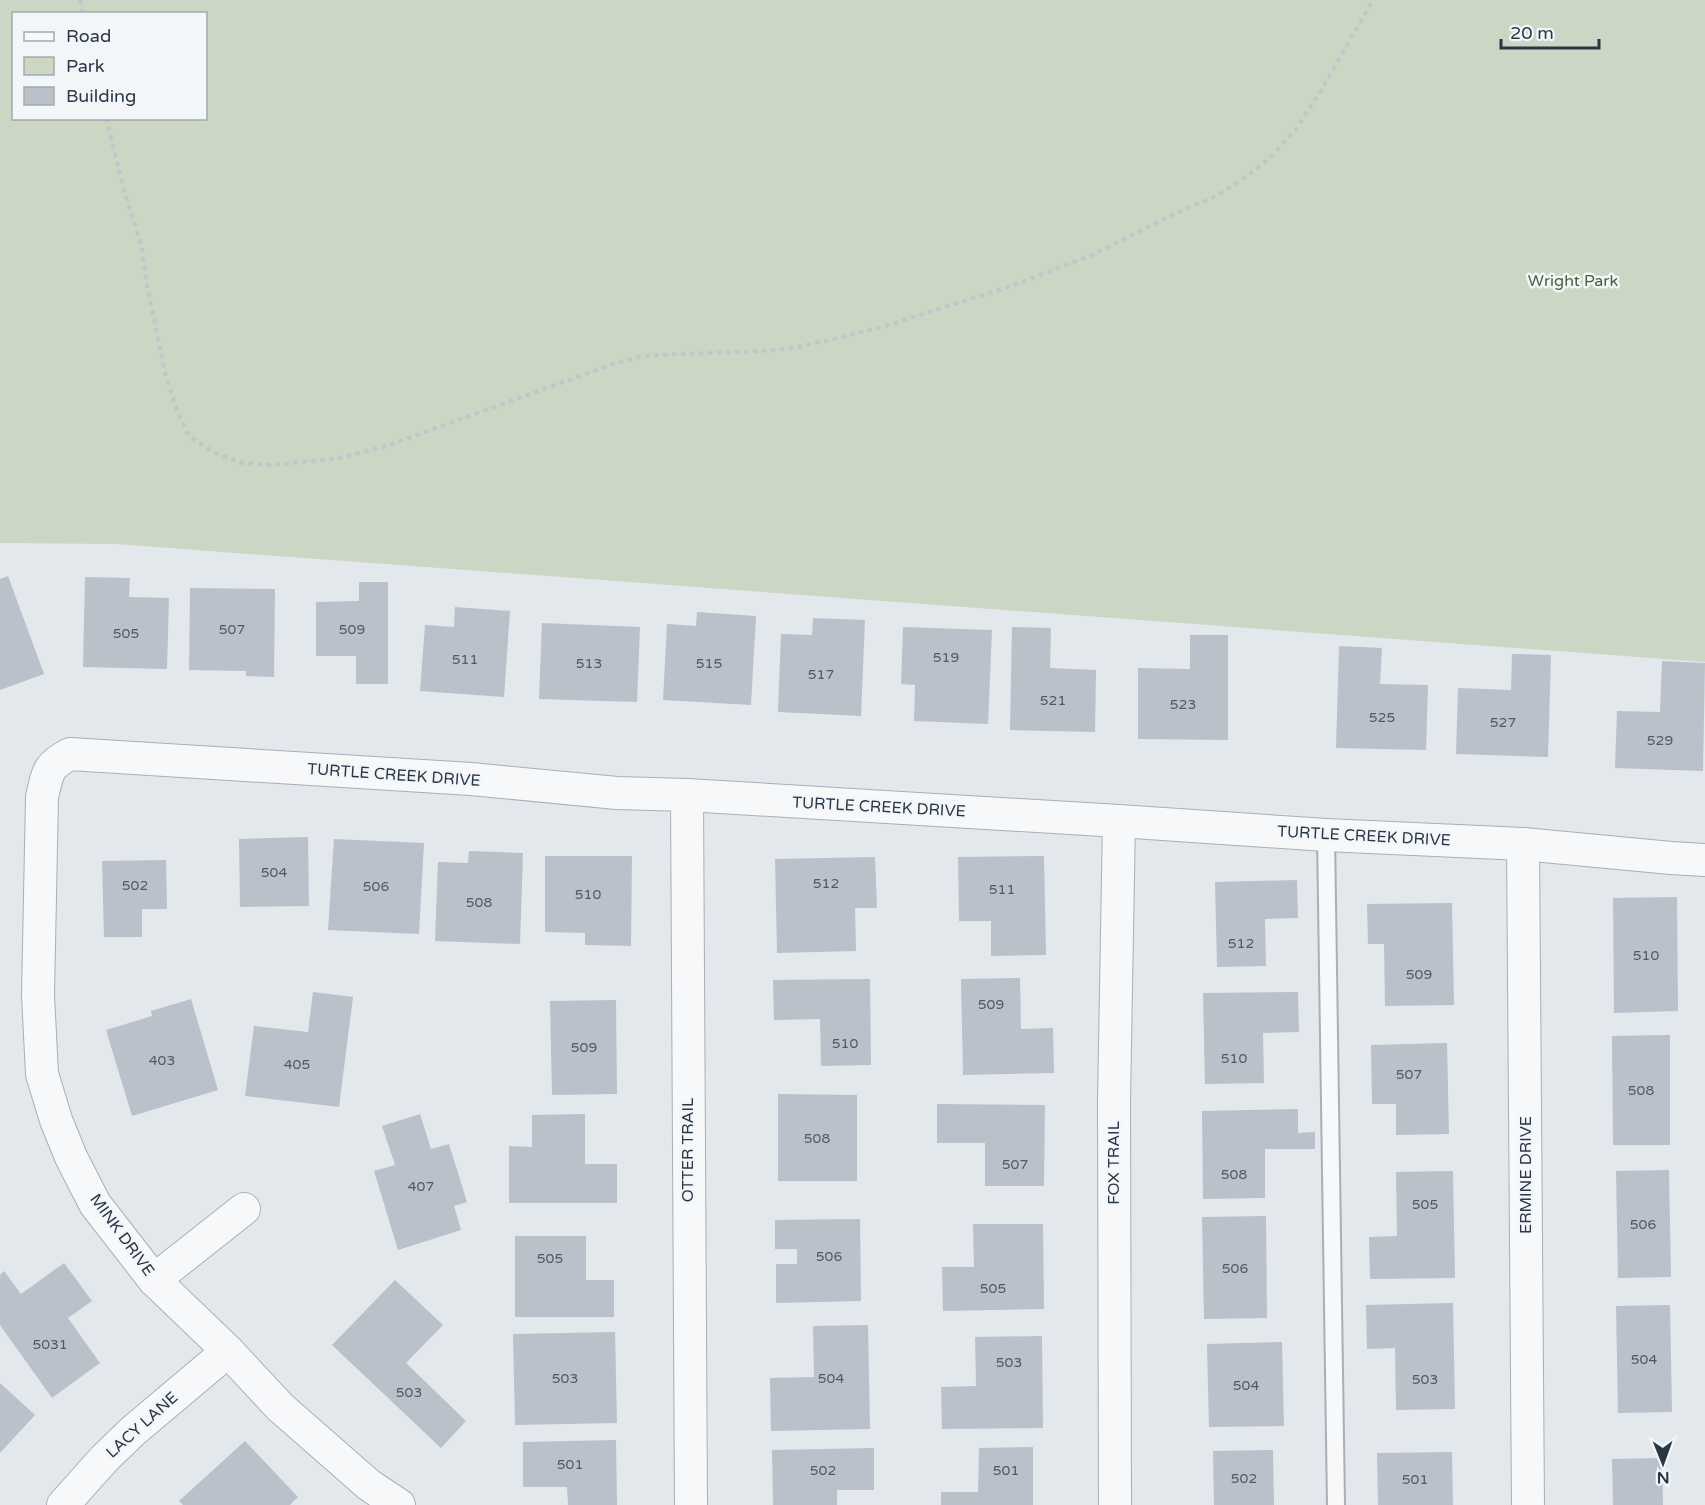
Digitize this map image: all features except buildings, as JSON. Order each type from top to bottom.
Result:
[{"type":"street","name":"TURTLE CREEK DRIVE","points":[[55,762],[70,754],[471,779],[617,793],[687,795],[1326,835],[1523,844],[1705,860]]},
{"type":"street","name":"MINK DRIVE","points":[[55,762],[48,775],[42,797],[38,995],[42,1074],[56,1120],[71,1157],[96,1204],[154,1280],[228,1351],[280,1407],[369,1485],[399,1505]]},
{"type":"street","name":"OTTER TRAIL","points":[[687,795],[691,1505]]},
{"type":"street","name":"FOX TRAIL","points":[[1115,1505],[1114,1101],[1119,821]]},
{"type":"street","name":"ERMINE DRIVE","points":[[1523,844],[1528,1505]]},
{"type":"street","points":[[154,1280],[244,1209]]},
{"type":"street","name":"LACY LANE","points":[[63,1505],[132,1431],[228,1351]]},
{"type":"lane","points":[[1326,835],[1336,1505]]},
{"type":"path","points":[[106,120],[124,190],[142,248],[147,286],[166,376],[178,413],[189,436],[215,453],[242,464],[271,465],[341,458],[389,445],[641,356],[787,349],[839,338],[885,326],[1014,285],[1092,255],[1214,197],[1239,182],[1269,159],[1296,129],[1373,0]]},
{"type":"green space","name":"Wright Park","points":[[0,0],[1705,0],[1705,662],[116,544],[0,543]]}]
